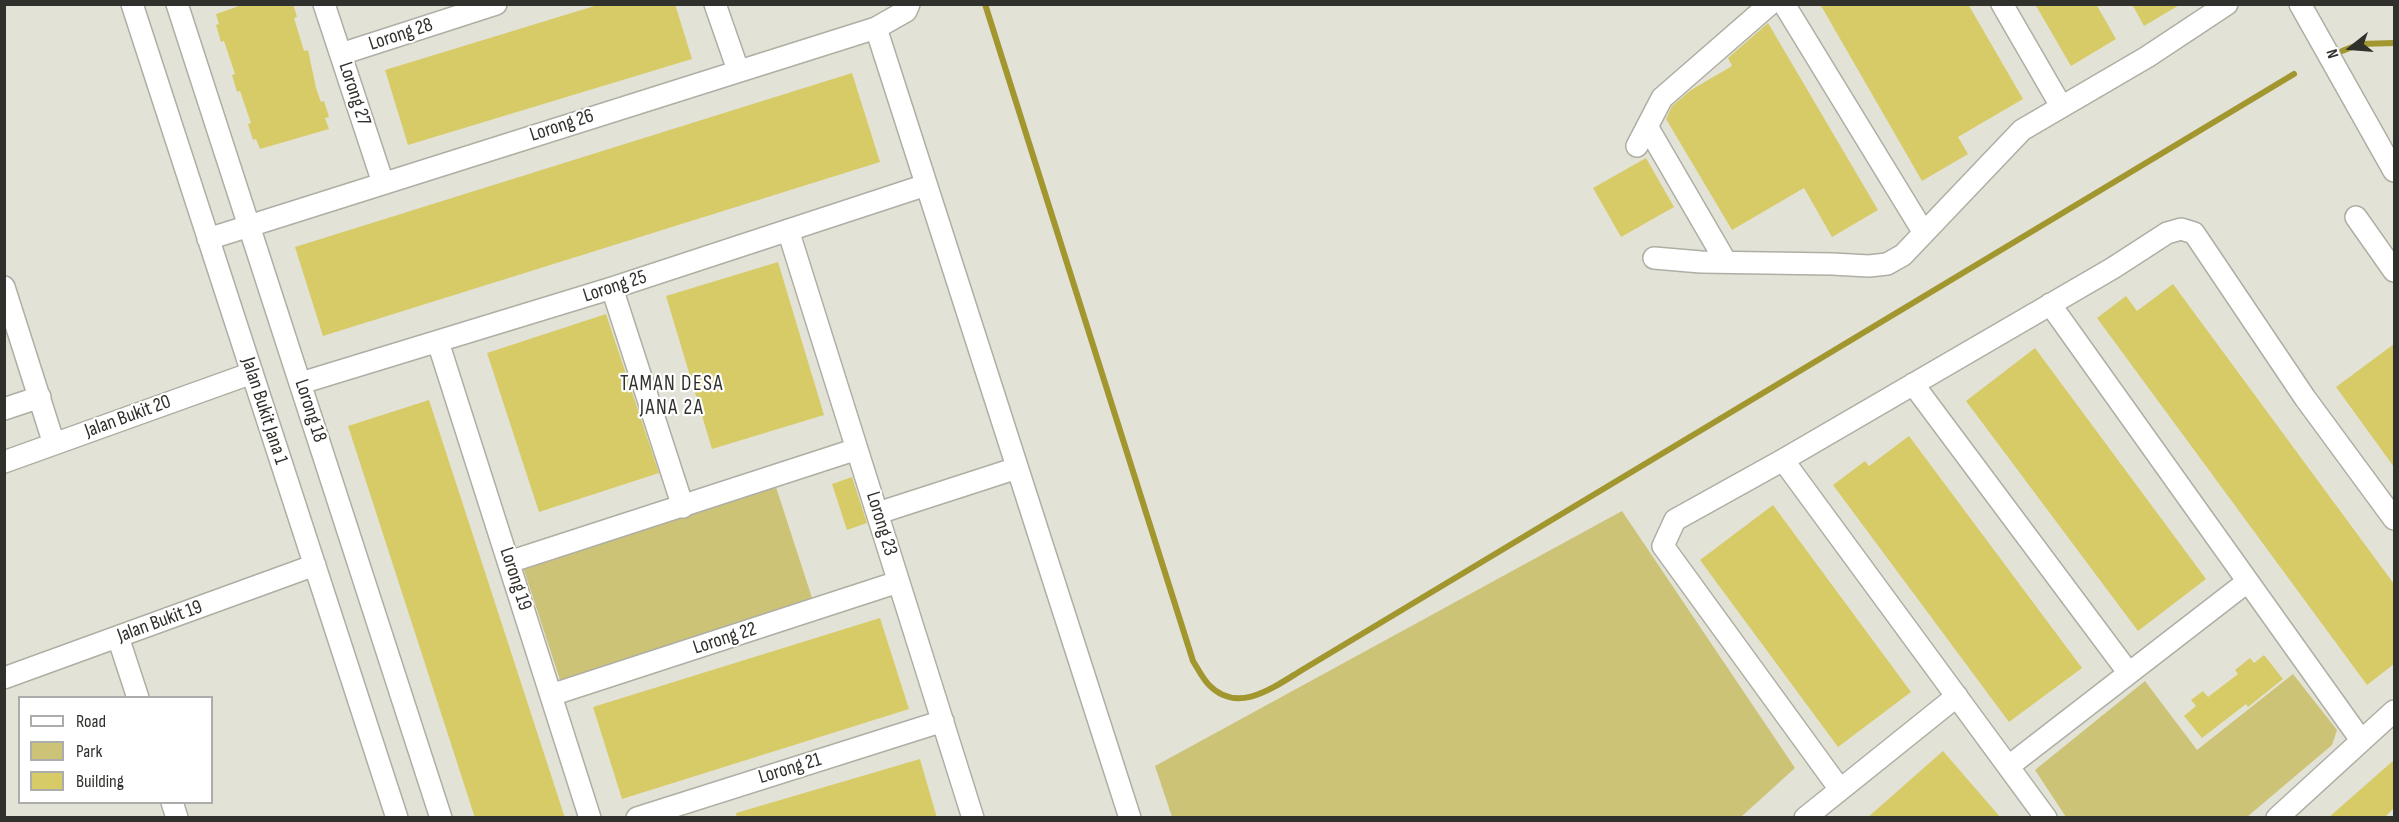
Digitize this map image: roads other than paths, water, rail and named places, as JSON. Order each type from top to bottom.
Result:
[{"type":"street","name":"Jalan Bukit Jana 1","points":[[132,4],[397,818]]},
{"type":"street","name":"Lorong 18","points":[[177,4],[302,383],[441,818]]},
{"type":"street","name":"Lorong 27","points":[[324,4],[383,183]]},
{"type":"street","name":"Lorong 28","points":[[341,54],[496,4]]},
{"type":"street","points":[[715,4],[738,69]]},
{"type":"street","name":"Lorong 26","points":[[208,239],[738,69],[876,28],[906,11],[909,4]]},
{"type":"street","points":[[1637,146],[1662,98],[1770,4]]},
{"type":"street","points":[[1784,4],[1924,233]]},
{"type":"street","points":[[2001,4],[2061,106]]},
{"type":"street","points":[[1654,258],[1701,262],[1869,266],[1887,264],[1903,255],[2022,130],[2147,57],[2227,4]]},
{"type":"street","points":[[2300,4],[2394,171]]},
{"type":"street","points":[[876,28],[1130,818]]},
{"type":"street","points":[[1648,128],[1726,262]]},
{"type":"street","name":"Lorong 25","points":[[302,383],[612,288],[926,184]]},
{"type":"street","points":[[2355,218],[2394,271]]},
{"type":"street","points":[[1839,788],[1663,546],[1675,520],[1783,460],[2167,234],[2181,229],[2194,233],[2305,398],[2394,519]]},
{"type":"street","name":"Lorong 23","points":[[788,230],[973,818]]},
{"type":"street","points":[[4,287],[54,444]]},
{"type":"street","points":[[612,288],[683,507]]},
{"type":"street","points":[[2050,304],[2361,740]]},
{"type":"street","name":"Lorong 19","points":[[438,342],[590,818]]},
{"type":"street","name":"Jalan Bukit 20","points":[[4,462],[252,373]]},
{"type":"street","points":[[1913,384],[2128,672]]},
{"type":"street","points":[[4,409],[40,397]]},
{"type":"street","points":[[509,562],[857,449]]},
{"type":"street","points":[[1783,460],[2046,818]]},
{"type":"street","points":[[878,513],[1017,468]]},
{"type":"street","name":"Jalan Bukit 19","points":[[4,678],[315,565]]},
{"type":"street","name":"Lorong 22","points":[[551,695],[898,582]]},
{"type":"street","points":[[2009,766],[2247,582]]},
{"type":"street","points":[[118,637],[137,696]]},
{"type":"street","points":[[1805,818],[1839,788],[1957,696]]},
{"type":"street","points":[[2277,818],[2394,711]]},
{"type":"street","name":"Lorong 21","points":[[638,818],[943,722]]},
{"type":"waterway","points":[[985,4],[1193,661],[1209,685],[1220,694],[1232,698],[1256,695],[1280,684],[2294,74]]},
{"type":"waterway","points":[[2342,51],[2360,44],[2394,43]]},
{"type":"district","name":"TAMAN DESA JANA 2A","points":[[672,397]]}]
